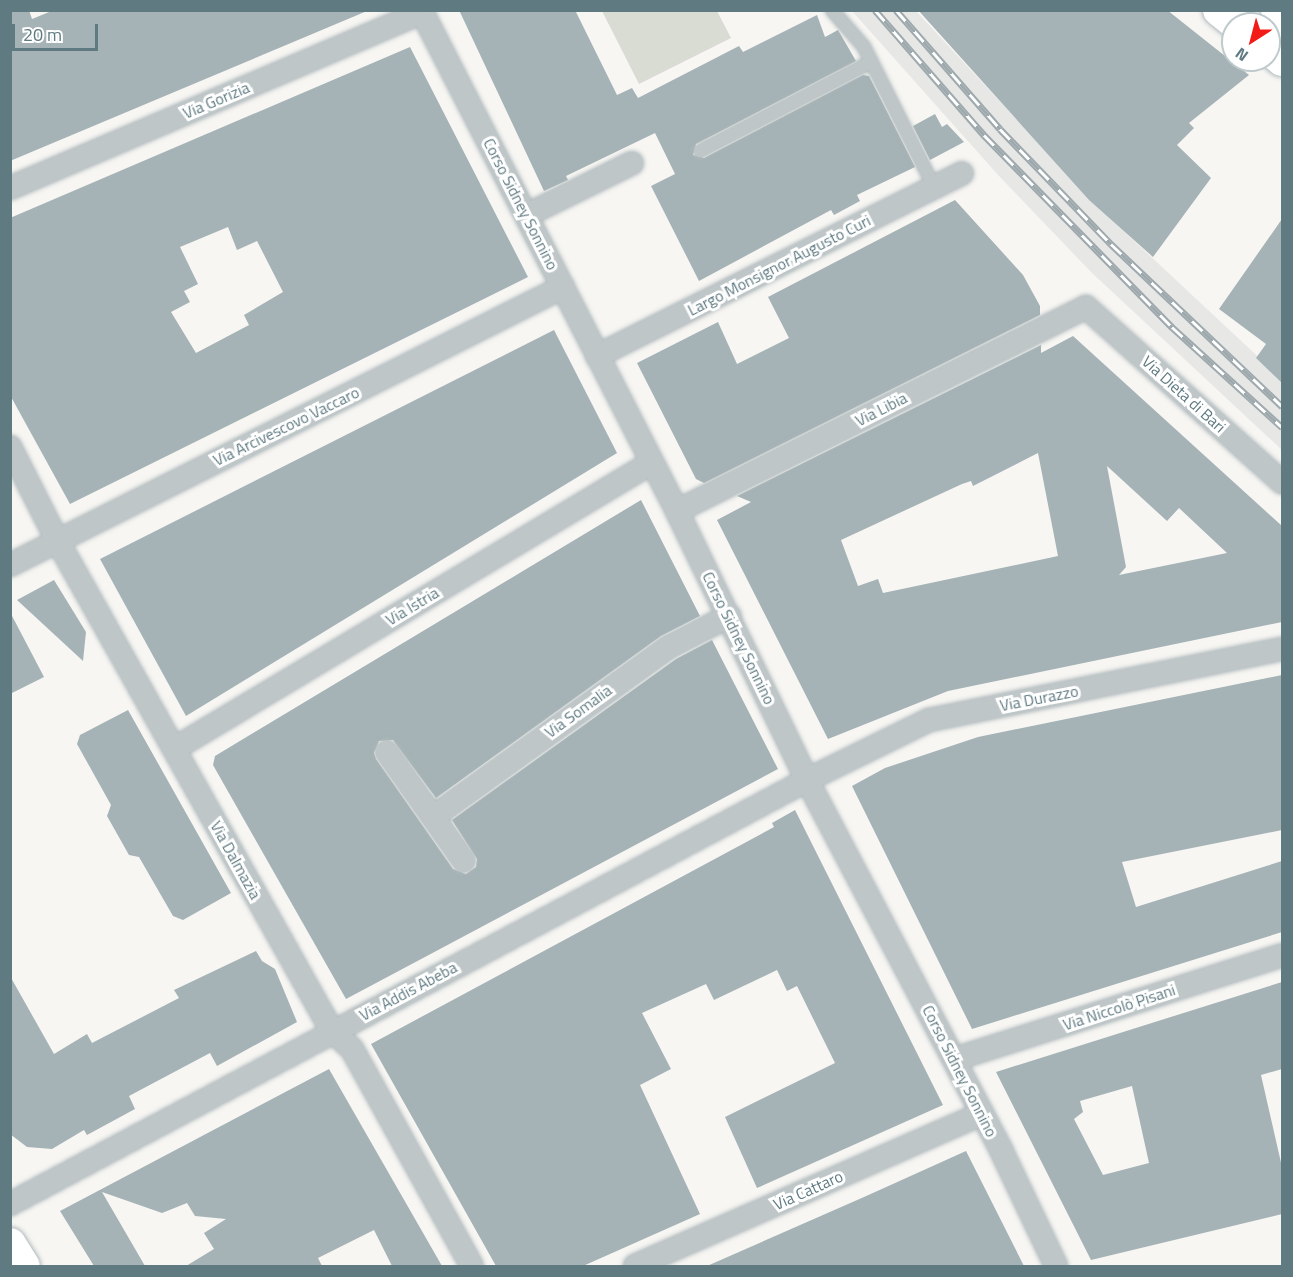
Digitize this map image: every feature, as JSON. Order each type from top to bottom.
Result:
[{"type":"main road","points":[[1277,10],[1282,25]]},
{"type":"main road","points":[[10,1244],[24,1266]]},
{"type":"street","name":"Via Gorizia","points":[[10,188],[422,11]]},
{"type":"street","name":"Corso Sidney Sonnino","points":[[422,11],[729,616],[807,780],[955,1059],[1056,1266]]},
{"type":"street","points":[[526,216],[632,163]]},
{"type":"street","name":"Largo Monsignor Augusto Curi","points":[[597,356],[962,173]]},
{"type":"street","name":"Via Arcivescovo Vaccaro","points":[[10,565],[563,287]]},
{"type":"street","name":"Via Dieta di Bari","points":[[1086,307],[1282,482]]},
{"type":"street","name":"Via Libia","points":[[676,511],[1086,307]]},
{"type":"street","name":"Via Dalmazia","points":[[10,447],[57,540],[332,1031],[352,1049],[472,1266]]},
{"type":"street","name":"Via Istria","points":[[174,749],[651,463]]},
{"type":"street","name":"Via Somalia","points":[[433,817],[669,647],[729,616]]},
{"type":"street","name":"Via Durazzo","points":[[807,780],[929,720],[1282,649]]},
{"type":"street","points":[[387,752],[464,861]]},
{"type":"street","name":"Via Addis Abeba","points":[[10,1204],[807,780]]},
{"type":"street","name":"Via Niccolò Pisani","points":[[955,1059],[1282,955]]},
{"type":"street","name":"Via Cattaro","points":[[635,1266],[982,1114]]},
{"type":"lane","points":[[832,10],[864,47],[934,187]]},
{"type":"lane","points":[[700,151],[871,62]]},
{"type":"shaded area","points":[[602,11],[717,11],[731,38],[639,84]]},
{"type":"shaded area","points":[[852,11],[916,11],[1100,209],[1282,379],[1282,450],[1091,272],[999,176]]},
{"type":"building","points":[[10,10],[29,10],[32,19],[54,10],[367,11],[10,161]]},
{"type":"building","points":[[459,10],[575,10],[617,95],[632,88],[638,98],[739,46],[743,52],[817,15],[825,37],[838,30],[856,61],[696,144],[693,155],[704,158],[863,75],[869,76],[915,167],[857,195],[860,201],[834,215],[831,210],[699,281],[651,186],[675,174],[655,133],[566,176],[568,180],[544,191]]},
{"type":"building","points":[[918,10],[1167,10],[1221,53],[1221,72],[1245,72],[1249,75],[1189,123],[1194,128],[1177,145],[1211,178],[1153,257],[1089,200]]},
{"type":"building","points":[[410,47],[528,277],[70,504],[10,395],[10,218]],"holes":[[[228,227],[237,250],[257,241],[283,292],[244,315],[249,325],[196,353],[171,312],[190,302],[184,291],[198,284],[180,247]]]},
{"type":"building","points":[[935,114],[942,127],[947,124],[964,142],[930,160],[913,126]]},
{"type":"building","points":[[955,200],[1023,275],[1040,306],[1040,315],[704,483],[696,479],[637,363],[718,322],[737,364],[789,338],[768,297]]},
{"type":"building","points":[[1282,219],[1282,383],[1256,358],[1266,344],[1219,309]]},
{"type":"building","points":[[554,330],[617,453],[186,716],[100,559]]},
{"type":"building","points":[[1073,336],[1282,526],[1282,622],[948,691],[828,739],[717,520],[751,502],[737,496],[1041,345],[1041,353]],"holes":[[[1038,453],[1058,556],[883,593],[878,579],[858,586],[841,540],[962,484],[971,481],[973,486]],[[1107,466],[1167,521],[1179,508],[1227,553],[1119,575],[1126,567]]]},
{"type":"building","points":[[641,500],[700,616],[661,636],[436,798],[393,740],[379,741],[374,753],[376,759],[453,869],[466,874],[476,867],[477,859],[452,820],[676,659],[712,640],[778,769],[346,999],[213,765],[215,756]]},
{"type":"building","points":[[54,580],[86,632],[83,661],[17,600]]},
{"type":"building","points":[[10,612],[44,677],[10,694]]},
{"type":"building","points":[[1282,675],[1282,830],[1122,862],[1136,907],[1282,861],[1282,932],[972,1029],[852,786],[885,768],[978,737]]},
{"type":"building","points":[[128,710],[231,893],[183,920],[173,916],[139,857],[129,855],[107,816],[111,805],[77,744],[80,735]]},
{"type":"building","points":[[795,810],[943,1105],[757,1188],[725,1117],[835,1063],[797,986],[787,991],[777,970],[714,1000],[706,984],[642,1013],[671,1069],[640,1085],[700,1214],[583,1266],[496,1266],[371,1044],[774,827],[772,823]]},
{"type":"building","points":[[256,951],[262,961],[275,969],[297,1022],[217,1066],[210,1053],[129,1096],[135,1109],[87,1135],[84,1130],[52,1149],[27,1147],[10,1134],[10,976],[54,1054],[87,1034],[92,1043],[179,998],[174,990]]},
{"type":"building","points":[[1282,982],[1282,1069],[1261,1075],[1282,1167],[1282,1214],[1091,1260],[996,1072]],"holes":[[[1132,1086],[1149,1163],[1103,1175],[1074,1119],[1083,1112],[1080,1101]]]},
{"type":"building","points":[[329,1069],[442,1266],[392,1266],[374,1230],[318,1258],[322,1266],[186,1266],[214,1249],[204,1233],[226,1219],[195,1216],[187,1203],[162,1213],[102,1192],[145,1266],[94,1266],[60,1211]]},
{"type":"building","points":[[966,1151],[1024,1266],[707,1266],[864,1197]]},
{"type":"railway","points":[[875,10],[984,135],[1172,327],[1282,427]]},
{"type":"railway","points":[[896,10],[1000,129],[1111,244],[1282,406]]}]
